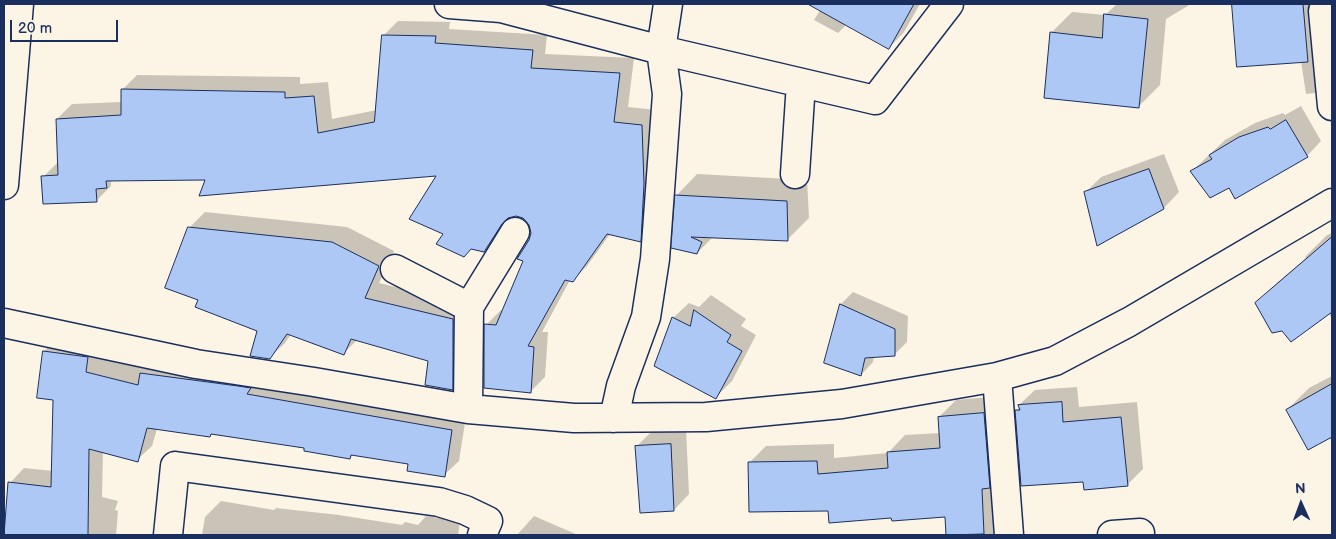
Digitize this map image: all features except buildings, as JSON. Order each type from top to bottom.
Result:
[{"type":"street","points":[[4,184],[19,4]]},
{"type":"street","points":[[449,4],[501,8],[661,50],[875,100],[943,6]]},
{"type":"street","points":[[614,418],[621,386],[646,317],[655,259],[667,94],[661,50],[668,4]]},
{"type":"street","points":[[1323,11],[1332,106]]},
{"type":"street","points":[[795,174],[801,82]]},
{"type":"street","points":[[4,323],[196,364],[468,408],[574,418],[706,417],[842,404],[997,377],[1055,361],[1129,322],[1332,203]]},
{"type":"street","points":[[468,408],[469,307],[515,232]]},
{"type":"street","points":[[395,269],[469,307]]},
{"type":"street","points":[[997,377],[1009,535]]},
{"type":"street","points":[[168,535],[175,466],[439,502],[464,510],[488,521],[482,535]]},
{"type":"street","points":[[1112,535],[1140,533]]}]
